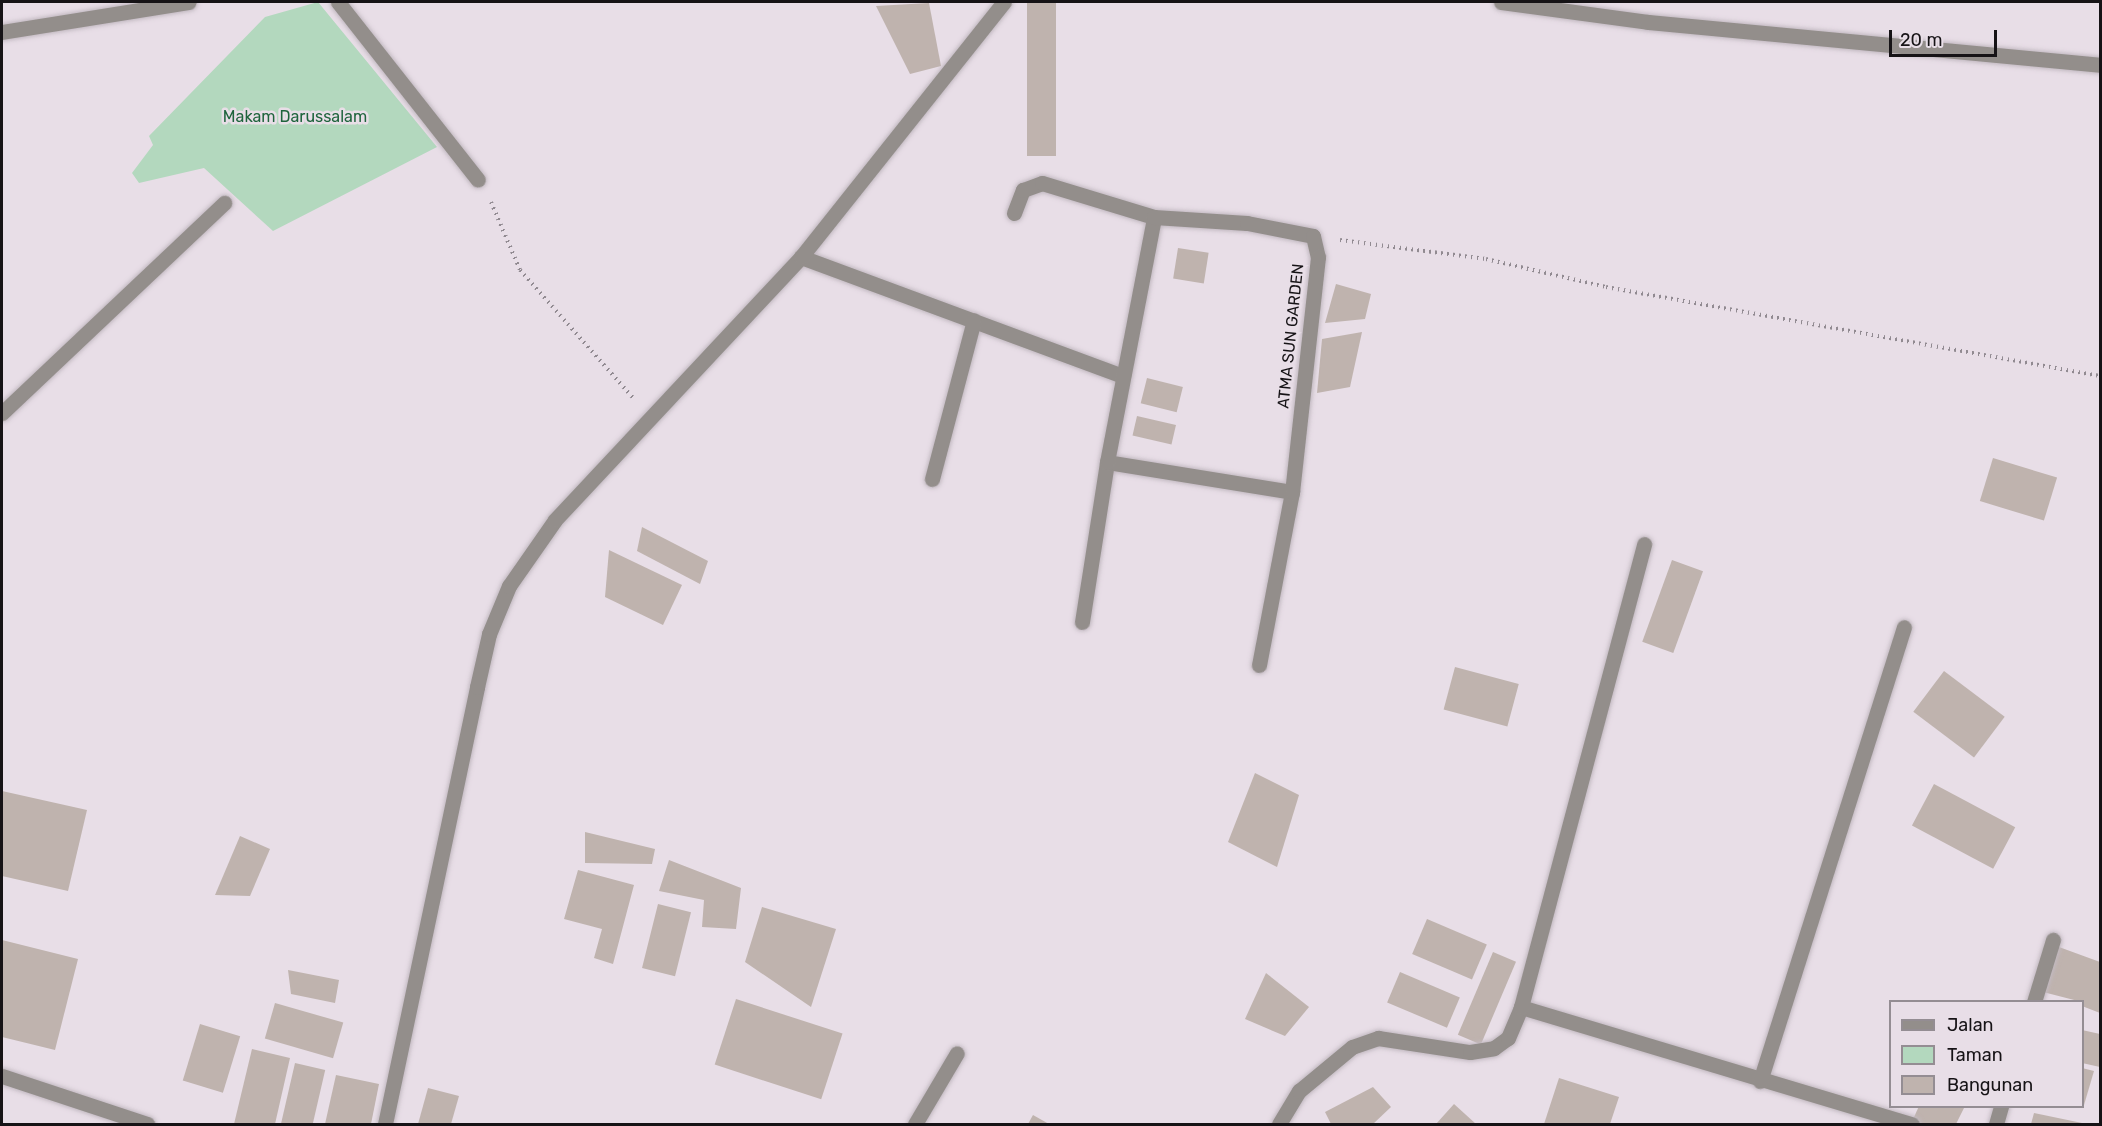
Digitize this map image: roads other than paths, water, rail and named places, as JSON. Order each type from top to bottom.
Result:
[{"type":"street","points":[[2,33],[189,2]]},
{"type":"street","points":[[338,2],[478,180]]},
{"type":"street","points":[[386,1125],[489,634],[528,555],[651,417],[801,256],[1004,2]]},
{"type":"street","points":[[1501,2],[1648,22],[2100,65]]},
{"type":"street","points":[[1014,213],[1023,190],[1042,183],[1154,217],[1122,376],[1082,622]]},
{"type":"street","points":[[2,413],[224,203]]},
{"type":"street","name":"ATMA SUN GARDEN","points":[[1154,217],[1247,223],[1312,236],[1318,257],[1292,492],[1259,665]]},
{"type":"street","points":[[801,256],[1122,376]]},
{"type":"street","points":[[932,478],[974,320]]},
{"type":"street","points":[[1107,462],[1292,492]]},
{"type":"street","points":[[1279,1125],[1299,1091],[1352,1047],[1378,1038],[1470,1052],[1494,1048],[1508,1038],[1521,1007],[1644,544]]},
{"type":"street","points":[[1760,1081],[1904,627]]},
{"type":"street","points":[[2035,1000],[2053,940]]},
{"type":"street","points":[[1521,1007],[1912,1125]]},
{"type":"street","points":[[915,1125],[957,1053]]},
{"type":"street","points":[[2,1076],[147,1125]]},
{"type":"street","points":[[1996,1125],[2001,1108]]},
{"type":"park label","name":"Makam Darussalam","points":[[295,117]]}]
